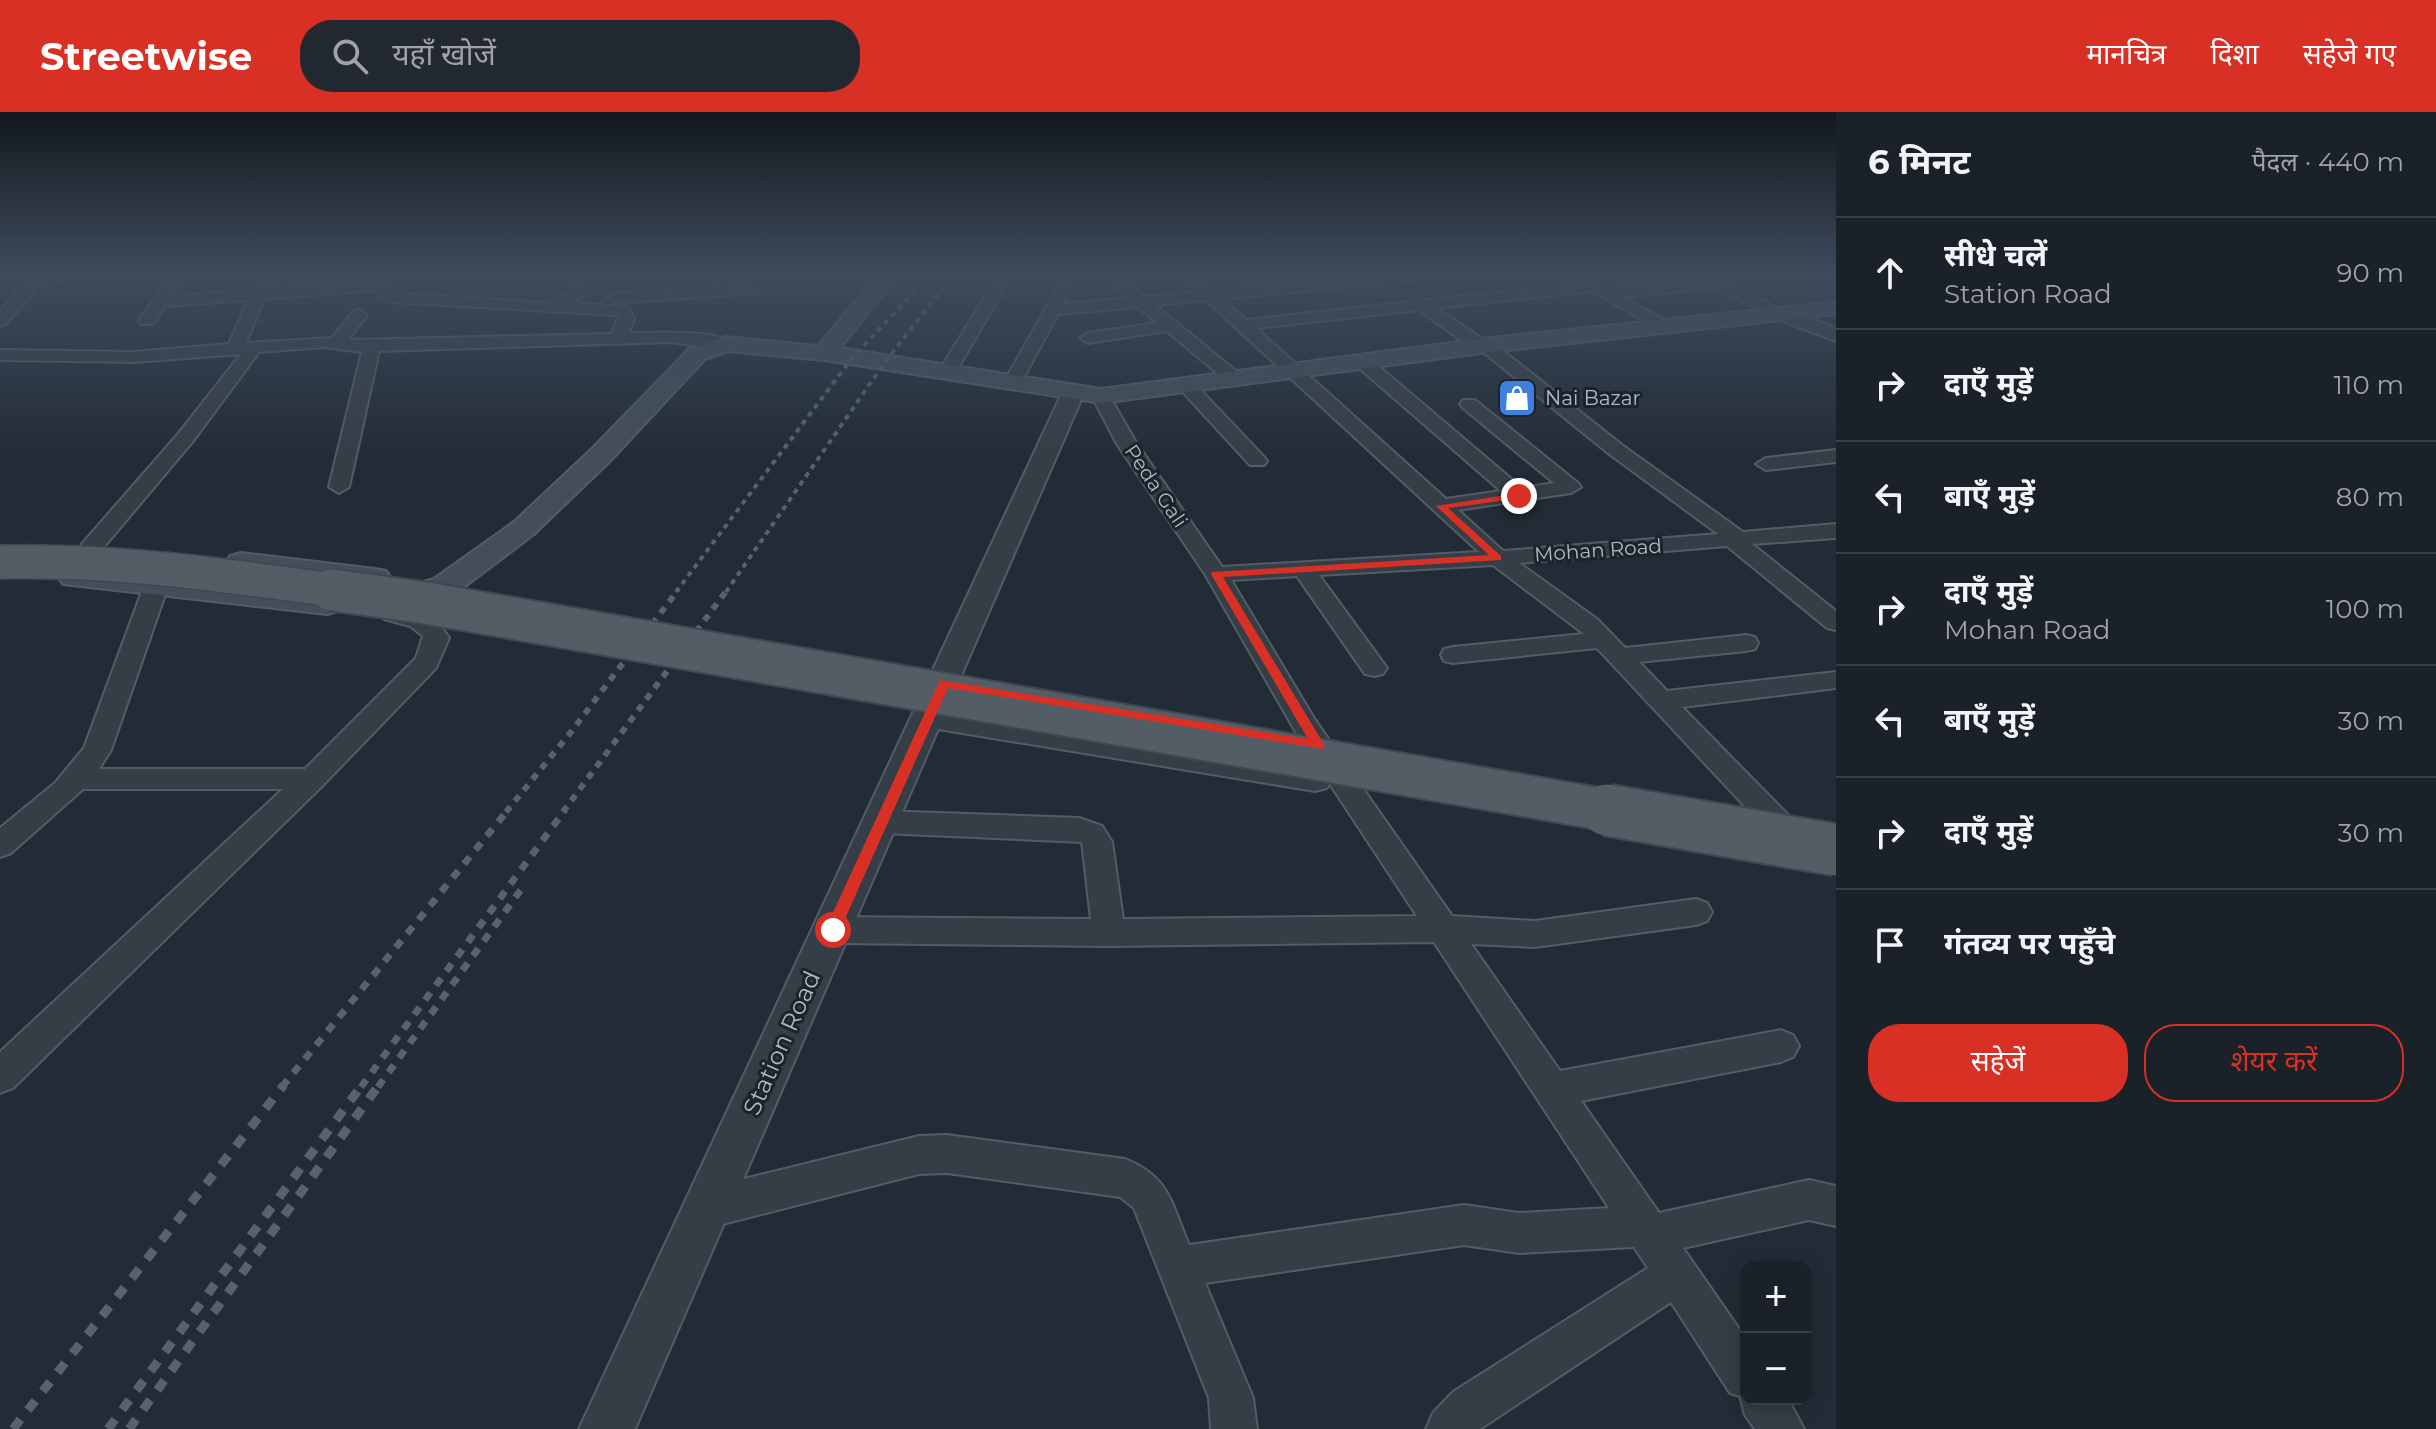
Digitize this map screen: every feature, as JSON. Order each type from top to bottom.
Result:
[{"type":"main road","points":[[824,353],[838,335]]},
{"type":"main road","points":[[1,569],[360,607],[445,586],[524,528],[603,453],[697,354],[726,344],[824,353],[1087,394],[1187,386],[1584,335]]},
{"type":"main road","points":[[1,569],[90,549],[445,586]]},
{"type":"main road","points":[[1,569],[68,560],[167,567],[426,603],[1836,850]]},
{"type":"street","points":[[90,549],[186,437],[244,349],[247,335]]},
{"type":"street","points":[[337,343],[343,335]]},
{"type":"street","points":[[531,340],[534,335]]},
{"type":"street","points":[[948,371],[969,335]]},
{"type":"street","points":[[1013,382],[1039,335]]},
{"type":"street","points":[[1088,338],[1105,335]]},
{"type":"street","points":[[1181,335],[1236,380]]},
{"type":"street","points":[[1253,335],[1498,558],[1556,597],[1612,648],[1778,823]]},
{"type":"street","points":[[1468,335],[1735,539],[1836,623]]},
{"type":"street","points":[[0,355],[134,357],[337,343],[372,346],[619,338],[690,338],[726,344]]},
{"type":"street","points":[[339,487],[372,346]]},
{"type":"street","points":[[1364,363],[1519,496]]},
{"type":"street","points":[[1187,386],[1257,461]]},
{"type":"street","name":"Peda Gali","points":[[1087,394],[1127,444],[1216,574],[1318,746],[1740,1368]]},
{"type":"street","name":"Station Road","points":[[607,1429],[937,700],[1087,394]]},
{"type":"street","points":[[1441,506],[1571,487],[1469,404]]},
{"type":"street","points":[[1766,464],[1836,456]]},
{"type":"street","name":"Mohan Road","points":[[1216,574],[1498,558],[1836,531]]},
{"type":"street","points":[[1303,569],[1374,668]]},
{"type":"street","points":[[0,845],[77,779],[97,750],[156,586]]},
{"type":"street","points":[[0,1076],[312,779],[427,662],[437,638],[424,622],[360,607]]},
{"type":"street","points":[[1453,655],[1746,643]]},
{"type":"street","points":[[1663,700],[1836,680]]},
{"type":"street","points":[[937,700],[1318,746],[1836,834]]},
{"type":"street","points":[[937,700],[1344,784],[1836,869]]},
{"type":"street","points":[[77,779],[312,779]]},
{"type":"street","points":[[882,822],[1079,829],[1092,834],[1097,842],[1109,933]]},
{"type":"street","points":[[833,930],[1109,933],[1442,929],[1545,933],[1696,912]]},
{"type":"street","points":[[1552,1090],[1781,1046]]},
{"type":"street","points":[[707,1208],[889,1160],[947,1154],[1125,1178],[1148,1195],[1231,1398],[1234,1429]]},
{"type":"street","points":[[1177,1267],[1464,1225],[1519,1233],[1647,1231],[1809,1200],[1836,1206]]},
{"type":"street","points":[[1449,1429],[1469,1408],[1676,1274]]},
{"type":"street","points":[[1765,1405],[1781,1429]]},
{"type":"railway","points":[[676,592],[853,357],[873,335]]},
{"type":"railway","points":[[726,592],[906,335]]},
{"type":"railway","points":[[506,812],[678,590]]},
{"type":"railway","points":[[563,812],[727,590]]},
{"type":"railway","points":[[282,1087],[508,810]]},
{"type":"railway","points":[[361,1087],[565,810]]},
{"type":"railway","points":[[378,1087],[523,887]]},
{"type":"railway","points":[[13,1429],[284,1085]]},
{"type":"railway","points":[[108,1429],[362,1085]]},
{"type":"railway","points":[[129,1429],[379,1085]]},
{"type":"place","name":"Nai Bazar","points":[[1517,398]]},
{"type":"route","points":[[833,930],[944,683],[1318,746],[1216,574],[1498,558],[1441,506],[1519,496]]}]
